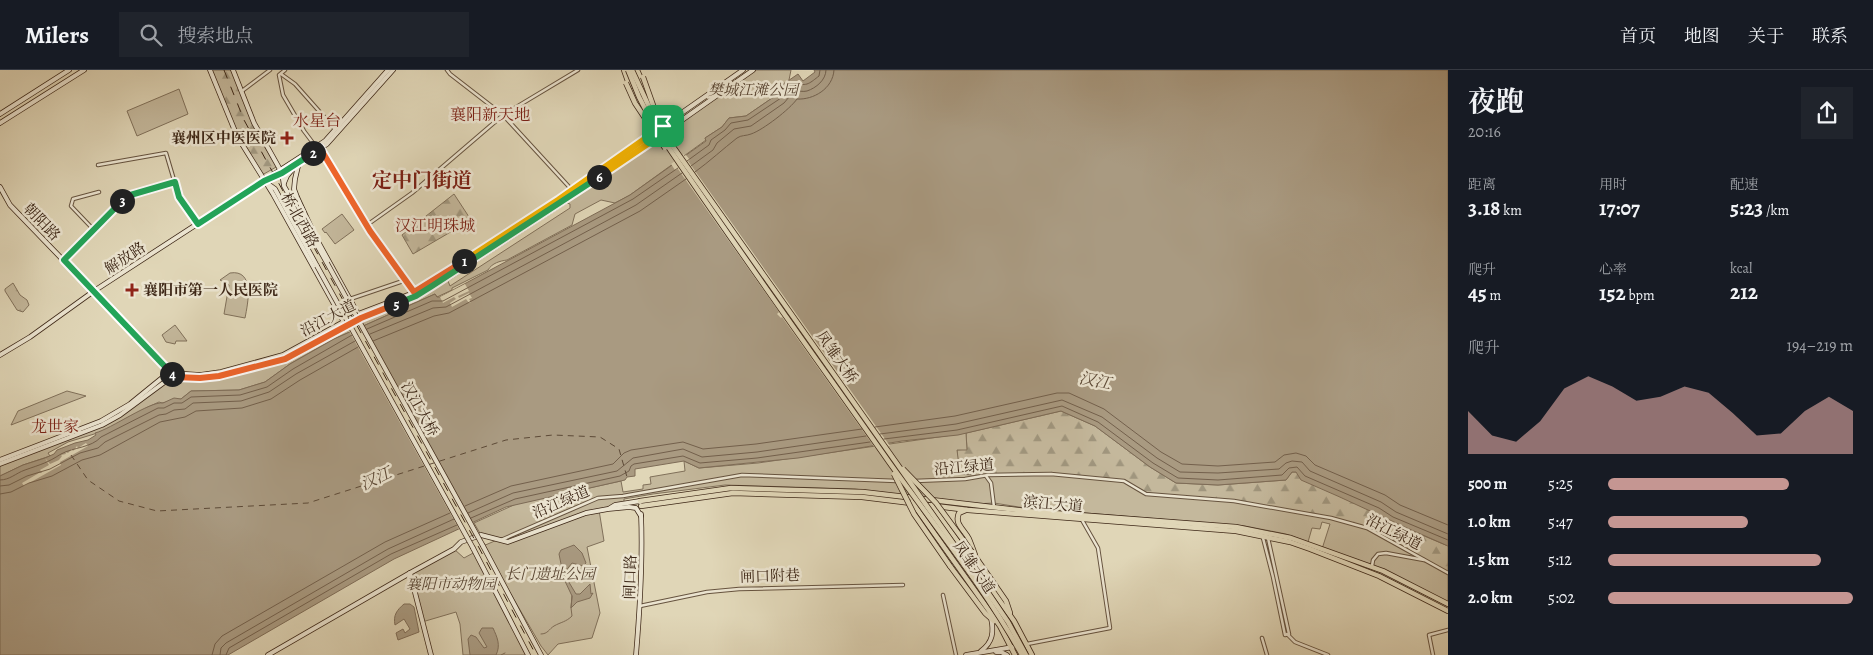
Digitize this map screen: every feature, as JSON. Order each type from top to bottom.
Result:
[{"type":"main road","points":[[0,114],[69,70]]},
{"type":"main road","points":[[0,123],[84,70]]},
{"type":"main road","name":"桥北西路","points":[[210,70],[238,136],[273,194],[345,324]]},
{"type":"main road","name":"汉江大桥","points":[[233,70],[240,92],[254,122],[281,172],[284,186],[483,546],[541,655]]},
{"type":"main road","name":"解放路","points":[[0,355],[30,337],[94,291],[264,181],[299,162],[325,141],[388,70]]},
{"type":"main road","name":"解放路","points":[[281,172],[327,144],[393,70]]},
{"type":"main road","points":[[624,70],[626,83],[650,128],[680,161]]},
{"type":"main road","points":[[624,70],[641,113],[654,136]]},
{"type":"main road","name":"凤雏大桥","points":[[628,70],[654,126],[893,458],[1008,622],[1026,655]]},
{"type":"main road","name":"凤雏大桥","points":[[632,70],[657,124],[680,161],[888,461],[1005,624],[1022,655]]},
{"type":"main road","points":[[638,70],[643,77],[659,122],[680,161]]},
{"type":"main road","points":[[638,70],[667,131]]},
{"type":"main road","name":"沿江大道","points":[[359,316],[416,296],[545,214],[654,136],[663,126],[743,70]]},
{"type":"main road","name":"沿江大道","points":[[173,375],[200,378],[219,376],[278,361],[359,316],[414,292],[654,136],[667,131],[753,70]]},
{"type":"main road","points":[[284,186],[287,176],[299,162]]},
{"type":"main road","points":[[299,162],[294,189],[297,197],[316,238],[359,316]]},
{"type":"main road","points":[[264,181],[278,179],[284,186]]},
{"type":"main road","name":"汉江大桥","points":[[264,181],[275,189],[473,548],[528,655]]},
{"type":"main road","name":"朝阳路","points":[[0,187],[10,205],[173,375]]},
{"type":"main road","points":[[0,460],[101,421],[130,404],[162,378],[173,375]]},
{"type":"main road","points":[[0,464],[102,425],[120,415],[173,375]]},
{"type":"main road","points":[[893,458],[936,503],[1006,601],[1014,621]]},
{"type":"main road","points":[[888,461],[914,514],[985,613],[1000,626]]},
{"type":"main road","name":"滨江大道","points":[[640,503],[732,488],[863,492],[994,507],[1236,527],[1291,538],[1372,566],[1448,604]]},
{"type":"main road","name":"滨江大道","points":[[640,503],[732,493],[862,497],[968,510],[1236,531],[1290,542],[1379,576],[1448,611]]},
{"type":"main road","points":[[623,496],[624,503]]},
{"type":"main road","name":"凤雏大道","points":[[908,497],[1000,626],[1015,655]]},
{"type":"main road","name":"凤雏大道","points":[[928,499],[1014,621],[1032,655]]},
{"type":"main road","points":[[886,500],[910,508],[927,523]]},
{"type":"main road","points":[[608,509],[624,503],[640,503]]},
{"type":"main road","name":"闸口路","points":[[636,655],[642,549],[640,503]]},
{"type":"main road","points":[[268,655],[454,549],[461,542],[481,535],[510,541],[586,513],[608,509],[636,508],[641,516]]},
{"type":"main road","points":[[968,510],[959,512],[957,517],[958,524],[968,537],[978,560]]},
{"type":"main road","points":[[410,573],[431,655]]},
{"type":"main road","points":[[979,653],[990,643],[993,635],[994,630],[991,618]]},
{"type":"main road","points":[[966,655],[1026,644]]},
{"type":"main road","points":[[979,653],[1001,652],[1007,655]]},
{"type":"street","points":[[240,92],[270,70]]},
{"type":"street","points":[[285,70],[279,75],[283,95],[304,132],[318,148],[367,225],[414,292]]},
{"type":"street","points":[[447,70],[503,115],[572,190]]},
{"type":"street","points":[[367,225],[412,193],[503,115],[578,70]]},
{"type":"street","points":[[281,74],[295,84],[335,129]]},
{"type":"street","points":[[98,165],[166,153],[179,197],[198,224]]},
{"type":"street","points":[[64,260],[127,196],[175,182]]},
{"type":"street","points":[[93,229],[71,206],[73,199],[100,192]]},
{"type":"street","points":[[350,299],[406,280]]},
{"type":"street","name":"沿江绿道","points":[[500,540],[598,498],[623,496],[742,475],[920,481],[1051,474],[1124,481],[1146,494],[1234,501],[1332,518],[1366,528],[1448,573]]},
{"type":"street","points":[[986,476],[991,483],[994,507]]},
{"type":"street","points":[[1026,644],[1110,628],[1098,548],[1082,519]]},
{"type":"street","points":[[1266,537],[1285,635],[1287,634],[1295,642],[1328,655]]},
{"type":"street","name":"沿江绿道","points":[[1372,566],[1373,560],[1378,554],[1386,553],[1426,560]]},
{"type":"street","name":"闸口附巷","points":[[640,606],[707,592],[739,589],[903,585]]},
{"type":"street","points":[[943,595],[956,655]]},
{"type":"street","points":[[1433,655],[1429,635],[1448,630]]},
{"type":"street","points":[[1262,638],[1267,655]]},
{"type":"green space","points":[[210,70],[233,70],[254,123],[278,166],[262,175],[238,137]]},
{"type":"green space","name":"樊城江滩公园","points":[[750,70],[791,70],[789,80],[782,85],[778,94],[746,116],[729,118],[722,127],[705,138],[706,140],[630,195],[615,203],[601,200],[575,214],[572,225],[507,260],[494,264],[488,270],[452,288],[452,290],[437,297],[435,294],[334,339],[290,364],[265,382],[239,390],[191,391],[181,399],[159,402],[104,431],[68,442],[48,453],[50,456],[23,465],[0,476],[0,464],[102,425],[175,377],[200,378],[285,359],[345,327],[416,296],[619,164]],"holes":[[[567,203],[570,204],[570,208],[450,286],[448,281]]]},
{"type":"green space","points":[[179,89],[188,114],[137,136],[127,111]]},
{"type":"green space","points":[[454,194],[471,220],[413,254],[402,235]]},
{"type":"green space","points":[[342,214],[354,230],[335,244],[322,229]]},
{"type":"green space","points":[[230,273],[238,273],[247,282],[248,296],[245,318],[224,314],[229,285],[220,280]]},
{"type":"green space","points":[[13,283],[29,305],[23,312],[17,310],[5,291]]},
{"type":"green space","points":[[175,325],[187,341],[176,341],[175,344],[166,342],[162,335]]},
{"type":"green space","points":[[67,391],[86,396],[11,425],[18,411]]},
{"type":"green space","points":[[1061,411],[1095,426],[1150,467],[1176,483],[1218,485],[1286,480],[1292,472],[1297,472],[1376,512],[1391,522],[1448,546],[1448,573],[1331,518],[959,474],[957,450],[967,449],[966,433]]},
{"type":"green space","name":"长门遗址公园","points":[[966,433],[967,450],[957,450],[960,474],[985,476],[1051,474],[1124,481],[1146,494],[1234,501],[1331,518],[1367,528],[1448,573],[1448,604],[1383,571],[1322,549],[1330,524],[1322,522],[1320,529],[1312,528],[1308,542],[1286,534],[1245,526],[1025,508],[994,503],[974,504],[855,489],[725,485],[624,499],[624,503],[599,510],[604,541],[587,547],[600,613],[592,638],[558,644],[548,655],[483,546],[497,540],[481,535],[474,523],[516,504],[621,481],[623,492],[643,489],[643,485],[651,484],[650,477],[685,471],[684,461],[699,468],[758,463]]},
{"type":"green space","name":"襄阳市动物园","points":[[454,549],[464,558],[475,552],[528,655],[463,655],[460,624],[456,612],[422,622],[410,573]]},
{"type":"water","name":"汉江","points":[[814,70],[1448,70],[1448,546],[1301,480],[1296,472],[1292,472],[1286,480],[1218,485],[1176,483],[1150,467],[1095,426],[1061,411],[958,435],[902,441],[798,458],[699,468],[684,461],[635,469],[635,476],[627,477],[625,480],[506,507],[394,559],[228,655],[0,655],[0,476],[23,465],[54,454],[57,450],[88,440],[96,435],[95,433],[149,406],[174,398],[181,399],[191,391],[239,390],[265,382],[290,364],[334,339],[435,294],[437,297],[440,297],[630,195],[706,141],[705,138],[722,127],[729,118],[746,116],[778,94],[782,85],[798,74],[803,81],[815,72]]},
{"type":"water","points":[[574,545],[582,553],[586,563],[583,566],[572,563],[565,572],[567,579],[576,594],[580,594],[590,584],[591,594],[593,593],[590,598],[577,602],[571,608],[572,596],[564,579],[559,554],[561,550]]},
{"type":"water","points":[[404,604],[410,604],[414,607],[419,632],[398,640],[396,633],[403,629],[405,633],[410,629],[404,619],[395,625],[396,613]]},
{"type":"water","points":[[482,628],[493,628],[498,644],[496,655],[470,655],[468,639],[471,635],[476,637],[484,648],[487,647],[479,633]]},
{"type":"pier","points":[[684,154],[890,446],[875,448],[782,317],[777,314],[779,312],[678,169],[675,170],[671,164]]},
{"type":"pier","points":[[465,284],[469,291],[458,296],[459,298],[469,293],[472,298],[469,299],[471,302],[469,303],[466,299],[452,307],[450,303],[456,299],[454,297],[443,303],[440,297]]},
{"type":"pier","points":[[362,322],[474,525],[460,531],[348,329]]},
{"type":"pier","points":[[86,443],[88,446],[60,462],[61,465],[24,486],[22,483],[42,473],[40,470],[49,465],[45,458],[50,464],[59,460],[61,455],[66,454],[65,452],[68,453],[72,449],[73,451],[77,446],[78,448]]},
{"type":"waterway","points":[[541,634],[572,616],[572,596]]},
{"type":"waterway","points":[[501,655],[505,653]]},
{"type":"ferry route","points":[[71,455],[88,480],[119,501],[157,511],[308,503],[506,440],[553,435],[600,437],[619,449],[627,477]]},
{"type":"railway","points":[[224,70],[244,120],[536,655]]},
{"type":"place","name":"襄州区中医医院","points":[[287,138]]},
{"type":"place","name":"襄阳市第一人民医院","points":[[132,290]]},
{"type":"district","name":"襄阳新天地","points":[[490,115]]},
{"type":"district","name":"水星台","points":[[317,121]]},
{"type":"district","name":"定中门街道","points":[[422,180]]},
{"type":"district","name":"汉江明珠城","points":[[435,226]]},
{"type":"district","name":"龙世家","points":[[55,427]]},
{"type":"route","points":[[663,126],[667,131],[654,140],[561,204],[416,296],[361,318],[285,359],[219,376],[200,378],[175,377],[64,260],[127,196],[175,182],[179,197],[198,224],[264,181],[282,173],[320,148],[370,231],[414,292],[558,200],[663,126]]}]
